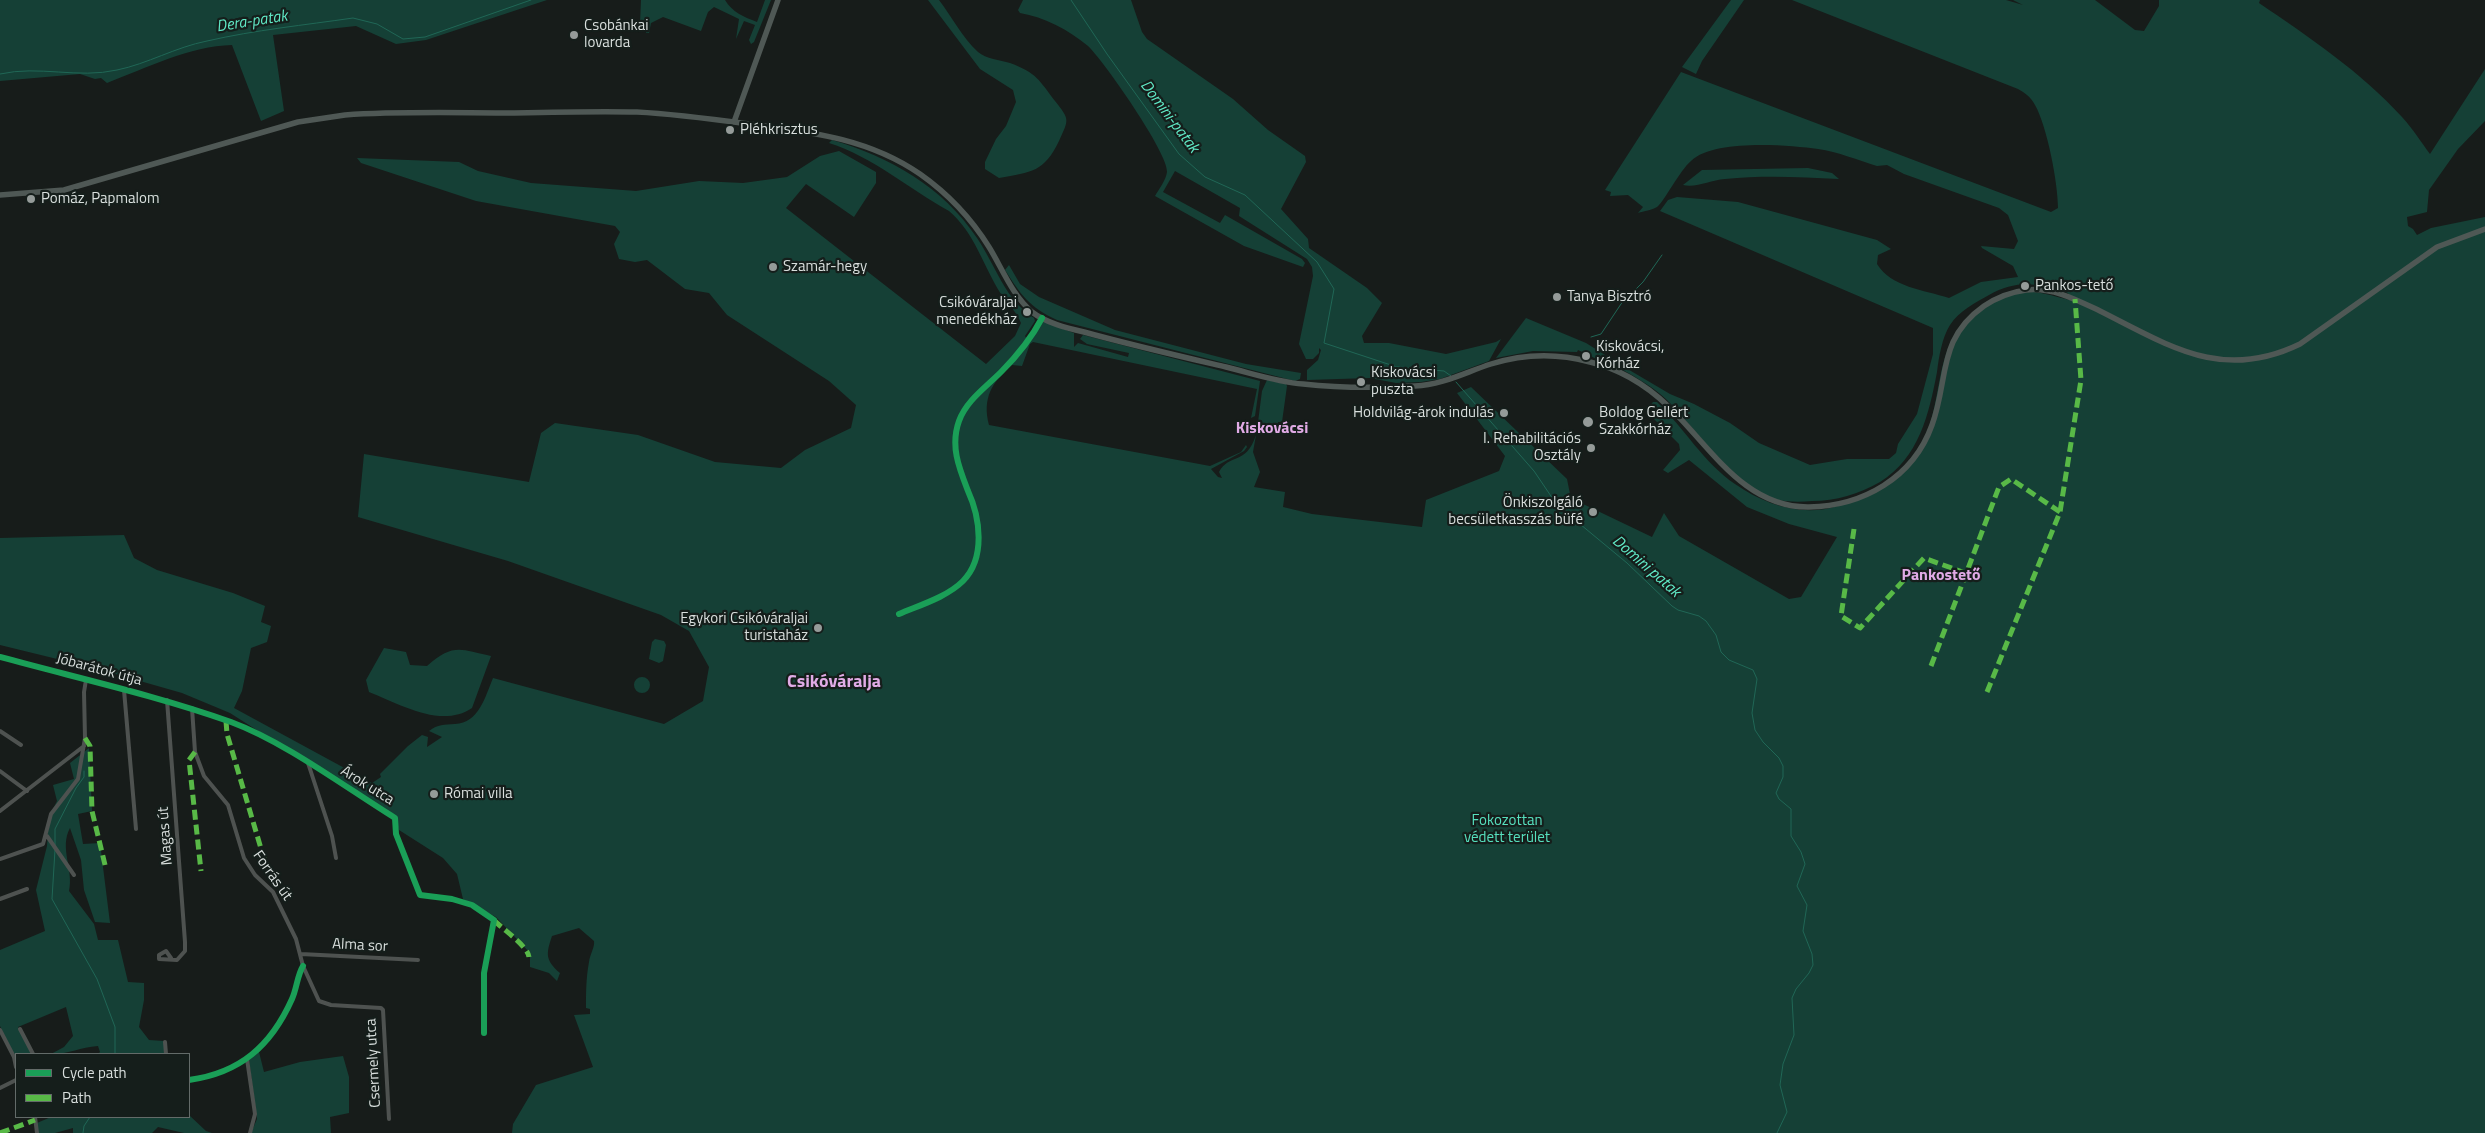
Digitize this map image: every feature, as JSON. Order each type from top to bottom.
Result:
[{"type":"main road","points":[[734,122],[778,0]]},
{"type":"main road","points":[[0,195],[64,190],[298,122],[345,115],[630,112],[734,122],[840,137],[874,149],[914,170],[948,196],[967,216],[982,237],[1021,300],[1042,318],[1089,333],[1305,385],[1418,386],[1446,381],[1491,364],[1526,357],[1560,356],[1598,363],[1624,374],[1654,394],[1676,414],[1727,470],[1753,490],[1782,504],[1812,507],[1836,505],[1864,496],[1890,482],[1909,464],[1923,445],[1932,426],[1952,340],[1961,326],[1974,314],[2000,297],[2024,290],[2053,291],[2075,299],[2183,352],[2220,361],[2251,360],[2277,354],[2300,344],[2437,247],[2485,229]]},
{"type":"street","points":[[899,614],[945,594],[962,583],[970,572],[978,545],[978,527],[974,504],[956,460],[955,443],[957,427],[965,409],[1024,348],[1042,318]]},
{"type":"street","name":"Jóbarátok útja","points":[[0,657],[192,708],[231,722],[271,741],[308,764]]},
{"type":"street","points":[[0,859],[43,844],[47,836],[51,814],[57,803],[78,779],[85,738],[84,692],[86,680]]},
{"type":"street","points":[[124,690],[136,829]]},
{"type":"street","name":"Magas út","points":[[167,700],[186,942],[185,951],[181,958],[177,960],[171,958]]},
{"type":"street","name":"Forrás út","points":[[192,708],[195,752],[204,776],[228,805],[244,858],[255,875],[273,892],[296,939],[303,966],[319,1001]]},
{"type":"street","points":[[0,731],[21,745]]},
{"type":"street","points":[[0,811],[84,746]]},
{"type":"street","points":[[308,764],[332,836],[336,858]]},
{"type":"street","name":"Árok utca","points":[[308,764],[395,818],[396,834],[420,895],[452,899],[472,905],[494,920],[484,973],[484,1033]]},
{"type":"street","points":[[0,771],[27,791]]},
{"type":"street","points":[[47,836],[74,875]]},
{"type":"street","points":[[0,899],[27,889]]},
{"type":"street","name":"Alma sor","points":[[301,954],[418,960]]},
{"type":"street","points":[[190,1080],[219,1073],[247,1059],[279,1022],[293,997],[303,966]]},
{"type":"street","name":"Csermely utca","points":[[319,1001],[330,1005],[380,1008],[383,1010],[389,1119]]},
{"type":"street","points":[[20,1029],[32,1053]]},
{"type":"street","points":[[0,1030],[15,1062]]},
{"type":"street","points":[[164,1042],[166,1053]]},
{"type":"street","points":[[247,1059],[255,1114],[250,1133]]},
{"type":"street","points":[[0,1088],[15,1080]]},
{"type":"street","points":[[35,1118],[37,1133]]},
{"type":"green space","points":[[0,0],[547,0],[426,40],[396,44],[356,26],[273,35],[284,111],[261,121],[232,45],[200,49],[107,83],[101,78],[95,79],[80,74],[0,81]]},
{"type":"green space","points":[[641,0],[725,0],[735,11],[757,22],[765,0],[771,0],[754,42],[751,44],[749,40],[755,25],[744,21],[736,39],[739,19],[714,7],[708,12],[701,31],[663,17],[651,23],[649,33],[646,33],[645,26],[640,24]]},
{"type":"green space","points":[[928,0],[939,0],[967,40],[978,52],[989,58],[1010,63],[1032,74],[1041,82],[1063,112],[1066,124],[1059,141],[1048,159],[1036,169],[999,178],[985,169],[985,162],[996,139],[1006,126],[1016,102],[1013,90],[980,69]]},
{"type":"green space","points":[[1023,0],[1131,0],[1142,32],[1147,39],[1233,99],[1268,130],[1305,156],[1306,162],[1281,209],[1308,239],[1309,248],[1367,288],[1382,303],[1362,336],[1364,343],[1389,343],[1446,354],[1496,342],[1501,339],[1489,361],[1440,379],[1421,382],[1396,383],[1370,378],[1307,380],[1307,370],[1318,360],[1321,350],[1319,348],[1319,353],[1313,359],[1306,359],[1299,344],[1313,276],[1312,267],[1307,259],[1239,216],[1240,208],[1175,171],[1163,192],[1220,223],[1225,215],[1302,259],[1305,263],[1303,267],[1244,246],[1155,196],[1167,172],[1165,162],[1134,108],[1107,69],[1088,46],[1056,25],[1020,13],[1018,10]]},
{"type":"green space","points":[[1731,0],[1744,0],[1702,61],[1696,74],[1682,67]]},
{"type":"green space","name":"Fokozottan védett terület","points":[[1792,0],[2006,0],[2023,5],[2013,0],[2095,0],[2135,30],[2144,31],[2159,6],[2159,0],[2260,0],[2259,3],[2315,42],[2369,85],[2406,122],[2430,154],[2485,69],[2485,121],[2458,149],[2429,190],[2427,212],[2407,217],[2408,226],[2417,235],[2431,228],[2485,217],[2485,1133],[512,1133],[513,1124],[536,1085],[593,1067],[574,1015],[590,1014],[590,1009],[586,1008],[586,985],[594,941],[579,928],[552,936],[548,956],[560,973],[557,981],[549,973],[530,967],[530,953],[496,917],[463,899],[457,874],[443,858],[399,830],[395,818],[230,713],[182,693],[98,669],[0,645],[0,538],[124,535],[134,558],[157,570],[233,593],[265,606],[261,622],[271,626],[267,642],[251,648],[242,691],[234,708],[372,783],[381,777],[380,774],[422,735],[428,737],[427,747],[442,737],[429,731],[435,727],[463,723],[470,719],[484,701],[493,678],[664,724],[703,701],[709,667],[689,631],[661,615],[508,561],[358,517],[364,454],[529,482],[541,433],[555,423],[638,435],[715,462],[781,468],[805,450],[851,428],[856,405],[829,381],[727,315],[709,293],[685,289],[647,260],[635,262],[619,259],[614,244],[620,232],[615,226],[476,201],[361,163],[357,158],[459,162],[478,171],[531,183],[636,191],[699,181],[743,183],[787,177],[820,156],[839,151],[876,172],[876,183],[854,217],[806,184],[786,208],[986,364],[1015,336],[1021,323],[1001,294],[966,229],[949,211],[861,156],[829,143],[832,140],[874,155],[914,176],[948,204],[977,238],[1008,292],[1024,311],[1034,318],[1035,321],[1025,336],[1028,341],[1040,322],[1044,322],[1074,333],[1074,347],[1078,343],[1128,357],[1129,353],[1087,344],[1080,339],[1083,335],[1260,381],[1255,416],[1251,418],[1257,389],[1033,342],[1030,344],[1022,366],[1012,365],[999,378],[990,391],[987,407],[989,425],[1210,466],[1241,452],[1246,445],[1247,447],[1244,451],[1211,469],[1218,477],[1222,478],[1219,472],[1223,466],[1243,455],[1252,445],[1256,435],[1253,452],[1260,472],[1254,487],[1285,492],[1283,507],[1312,514],[1422,527],[1426,500],[1499,471],[1505,456],[1457,393],[1471,387],[1567,479],[1570,494],[1581,503],[1652,537],[1664,513],[1679,536],[1789,599],[1801,597],[1837,537],[1789,524],[1747,507],[1689,460],[1668,473],[1663,470],[1680,450],[1679,444],[1646,410],[1653,402],[1657,402],[1667,412],[1704,456],[1724,476],[1759,498],[1784,507],[1798,509],[1811,510],[1838,506],[1860,498],[1890,480],[1915,454],[1928,431],[1932,419],[1946,354],[1952,341],[1969,319],[1992,302],[2019,293],[2033,292],[2069,300],[2068,293],[2028,284],[1999,290],[1963,311],[1950,325],[1945,336],[1926,419],[1913,448],[1904,461],[1880,482],[1856,493],[1830,500],[1786,501],[1762,494],[1732,472],[1667,400],[1654,389],[1610,363],[1614,361],[1670,394],[1730,423],[1759,443],[1810,465],[1847,459],[1889,459],[1896,453],[1898,444],[1917,414],[1933,354],[1933,328],[1660,211],[1668,200],[1677,197],[1738,202],[1877,240],[1891,249],[1878,255],[1877,264],[1883,272],[1899,283],[1909,287],[1949,298],[1981,282],[2018,277],[2013,266],[1981,246],[2014,249],[2018,241],[2008,215],[1999,208],[1904,174],[1887,165],[1877,166],[1825,150],[1770,145],[1733,146],[1716,149],[1702,154],[1691,161],[1660,204],[1655,208],[1638,213],[1643,207],[1628,195],[1610,196],[1611,192],[1605,190],[1681,72],[2051,212],[2058,208],[2054,170],[2044,126],[2035,105],[2025,94],[2018,89]]},
{"type":"green space","points":[[1808,168],[1832,173],[1839,179],[1754,177],[1719,180],[1688,186],[1683,185],[1702,170]]},
{"type":"green space","points":[[1009,265],[1020,284],[1039,297],[1115,330],[1246,364],[1301,373],[1300,379],[1295,381],[1057,320],[1026,300],[1005,270]]},
{"type":"green space","points":[[1526,318],[1586,343],[1610,358],[1605,363],[1578,350],[1577,352],[1533,351],[1496,358]]},
{"type":"green space","points":[[1267,380],[1286,384],[1287,386],[1282,422],[1278,422],[1277,432],[1257,430],[1262,391]]},
{"type":"green space","points":[[655,639],[664,641],[666,645],[663,661],[659,663],[649,659],[652,642]]},
{"type":"green space","points":[[384,648],[406,652],[410,665],[427,666],[444,654],[457,650],[472,651],[491,656],[472,708],[460,714],[447,716],[434,715],[407,708],[369,692],[366,680]]},
{"type":"green space","points":[[639,677],[645,677],[650,682],[648,691],[639,693],[634,688],[634,682]]},
{"type":"green space","points":[[89,748],[92,811],[78,814],[83,844],[100,843],[110,923],[95,922],[84,890],[81,860],[70,828],[66,843],[70,875],[69,891],[94,924],[98,940],[118,940],[128,982],[144,983],[144,1000],[139,1027],[149,1040],[164,1041],[165,1053],[99,1053],[98,1046],[64,1053],[53,1053],[64,1047],[73,1036],[66,1007],[18,1027],[29,1045],[31,1053],[15,1053],[15,1058],[0,1026],[0,950],[45,931],[36,890],[47,846],[49,817],[57,801],[53,785],[74,779],[70,763]]},
{"type":"green space","points":[[258,1048],[264,1072],[300,1062],[343,1056],[349,1077],[349,1113],[330,1117],[331,1133],[251,1133],[257,1119],[249,1060],[251,1054]]},
{"type":"green space","points":[[190,1116],[206,1131],[212,1133],[184,1133],[158,1127],[152,1133],[73,1133],[73,1128],[55,1133],[38,1133],[37,1123],[49,1118],[190,1118]]},
{"type":"waterway","name":"Dera-patak","points":[[0,74],[29,71],[88,73],[117,70],[184,47],[225,37],[353,18],[377,24],[403,39],[425,37],[531,0]]},
{"type":"waterway","name":"Domini-patak","points":[[1071,0],[1107,54],[1179,154],[1205,177],[1245,195],[1317,262],[1334,289],[1324,343],[1397,367],[1444,371],[1451,376]]},
{"type":"waterway","points":[[1591,337],[1601,334],[1621,304],[1643,282],[1662,255]]},
{"type":"waterway","name":"Domini patak","points":[[1456,382],[1534,471],[1557,505],[1627,563],[1672,606],[1678,610],[1699,616],[1706,621],[1716,635],[1721,652],[1729,660],[1753,670],[1757,679],[1752,713],[1755,730],[1763,742],[1779,758],[1783,766],[1783,777],[1776,793],[1779,799],[1791,809],[1791,836],[1801,852],[1805,864],[1797,886],[1807,905],[1803,931],[1812,954],[1813,965],[1792,998],[1794,1035],[1783,1064],[1780,1085],[1787,1112],[1777,1133]]},
{"type":"waterway","points":[[55,846],[55,829],[76,788],[84,777],[84,771]]},
{"type":"waterway","points":[[55,850],[52,899],[97,979],[115,1027],[115,1053]]},
{"type":"waterway","points":[[83,1133],[84,1126],[89,1118]]},
{"type":"marked path","points":[[1987,692],[2060,512],[2081,380],[2075,299]]},
{"type":"marked path","points":[[1931,666],[1999,487],[2011,479],[2060,512]]},
{"type":"marked path","points":[[1854,529],[1841,616],[1860,628],[1924,558],[1965,573]]},
{"type":"marked path","points":[[226,721],[227,734],[265,862]]},
{"type":"marked path","points":[[85,738],[90,746],[92,811],[106,869]]},
{"type":"marked path","points":[[195,752],[189,760],[201,871]]},
{"type":"marked path","points":[[494,920],[520,943],[529,957]]},
{"type":"marked path","points":[[0,1133],[35,1120]]},
{"type":"cycle path","points":[[899,614],[949,592],[957,587],[970,572],[978,549],[978,525],[976,513],[957,457],[956,430],[966,407],[1019,353],[1042,318]]},
{"type":"cycle path","points":[[0,657],[145,695],[231,722],[293,753],[395,818],[396,834],[420,895],[452,899],[472,905],[494,920],[484,973],[484,1033]]},
{"type":"cycle path","points":[[190,1080],[224,1071],[238,1064],[264,1043],[284,1016],[294,995],[303,966]]},
{"type":"place","name":"Csobánkai lovarda","points":[[574,35]]},
{"type":"place","name":"Pléhkrisztus","points":[[730,130]]},
{"type":"place","name":"Pomáz, Papmalom","points":[[31,199]]},
{"type":"place","name":"Szamár-hegy","points":[[773,267]]},
{"type":"place","name":"Pankos-tető","points":[[2025,286]]},
{"type":"place","name":"Tanya Bisztró","points":[[1557,297]]},
{"type":"place","name":"Csikóváraljai menedékház","points":[[1027,312]]},
{"type":"place","name":"Kiskovácsi, Kórház","points":[[1586,356]]},
{"type":"place","name":"Kiskovácsi puszta","points":[[1361,382]]},
{"type":"place","name":"Holdvilág-árok indulás","points":[[1504,413]]},
{"type":"place","name":"Boldog Gellért Szakkórház","points":[[1588,422]]},
{"type":"place","name":"I. Rehabilitációs Osztály","points":[[1591,448]]},
{"type":"place","name":"Önkiszolgáló becsületkasszás büfé","points":[[1593,512]]},
{"type":"place","name":"Egykori Csikóváraljai turistaház","points":[[818,628]]},
{"type":"place","name":"Római villa","points":[[434,794]]},
{"type":"district","name":"Kiskovácsi","points":[[1272,429]]},
{"type":"district","name":"Pankostető","points":[[1941,576]]},
{"type":"district","name":"Csikóváralja","points":[[834,683]]}]
